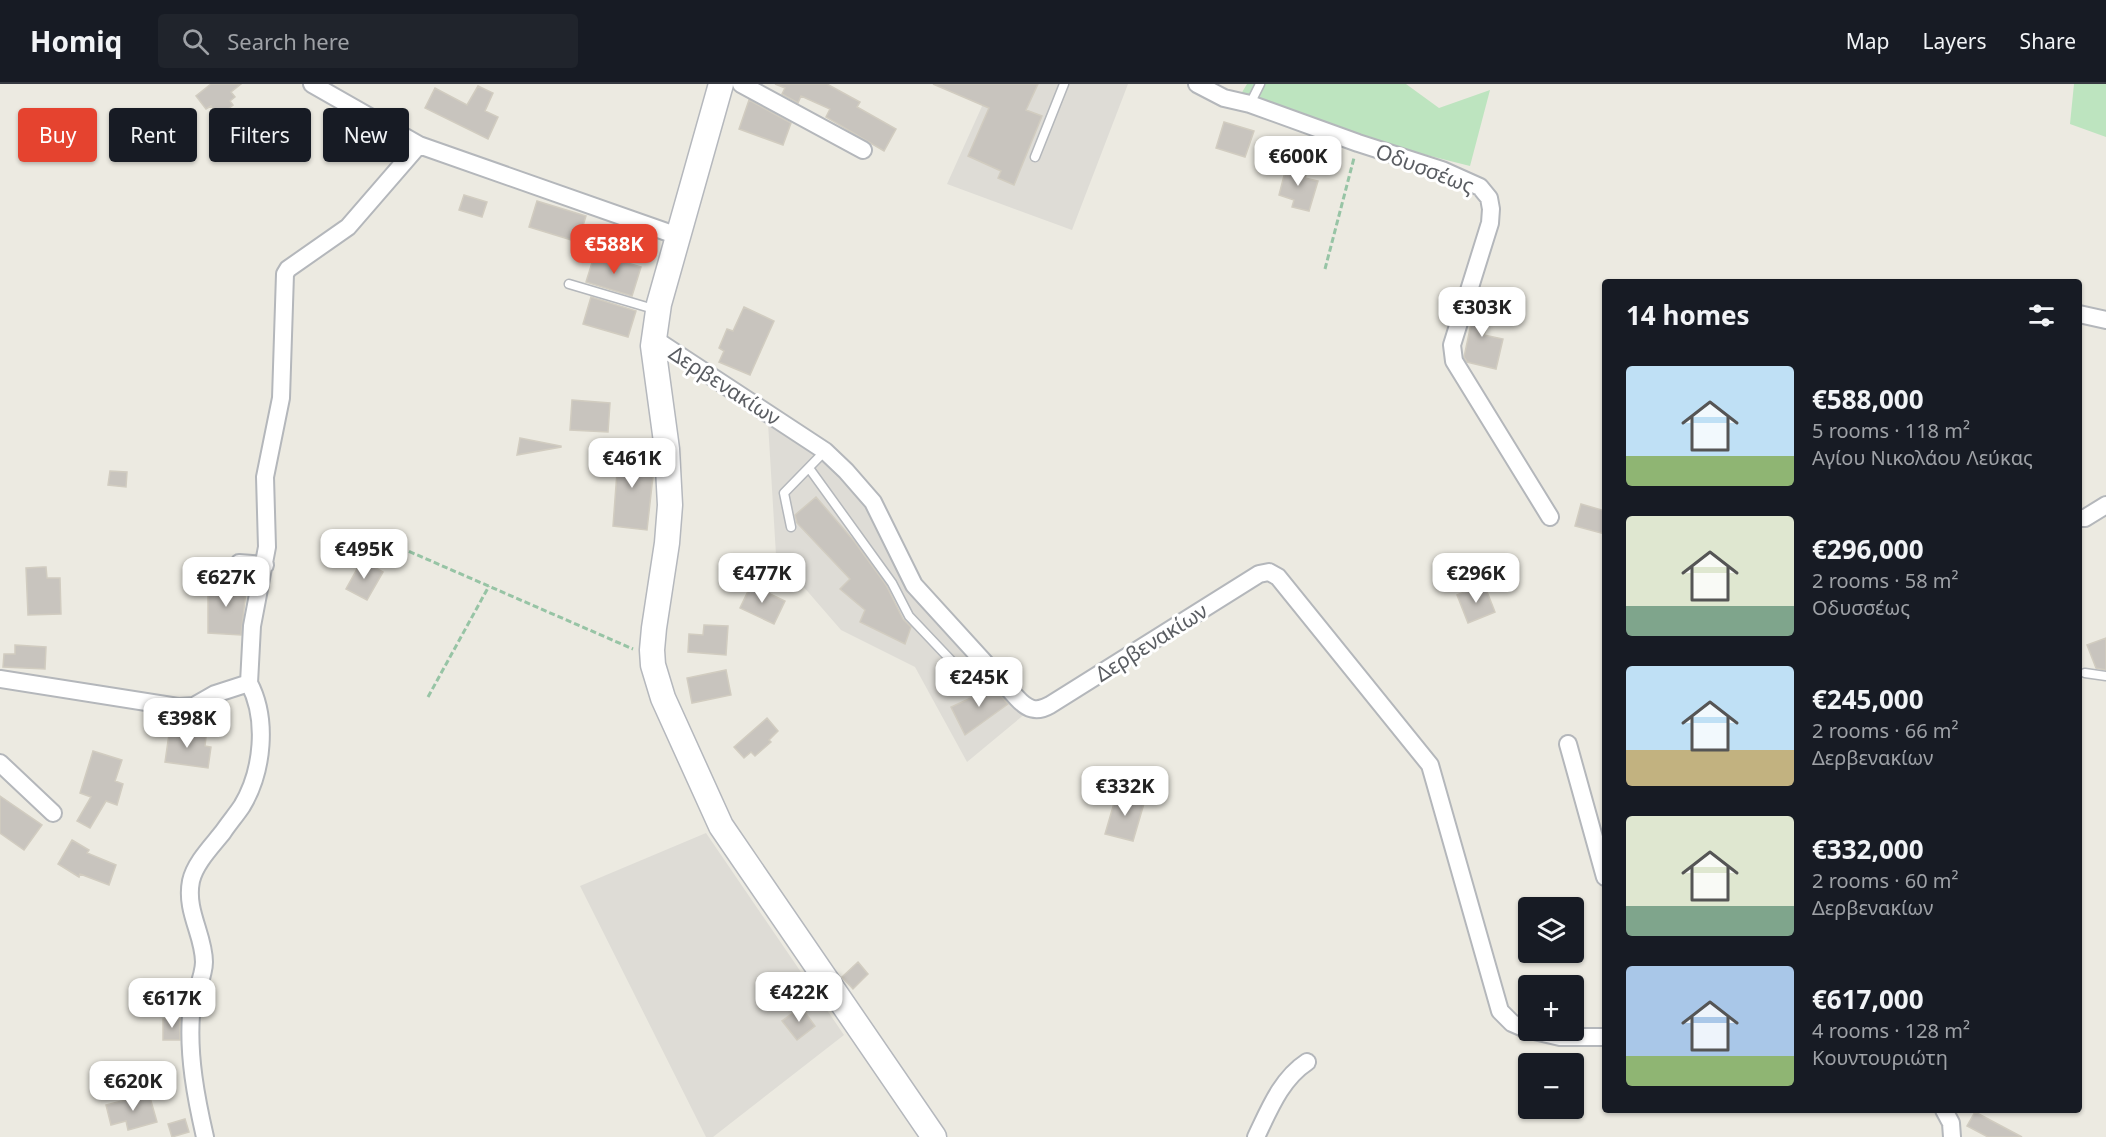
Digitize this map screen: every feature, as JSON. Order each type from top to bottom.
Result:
[{"type":"main road","points":[[721,84],[658,310],[653,338],[669,470],[670,505],[667,543],[654,628],[653,658],[663,698],[721,826],[934,1137]]},
{"type":"street","points":[[312,84],[419,145],[678,236]]},
{"type":"street","points":[[741,84],[863,150]]},
{"type":"street","name":"Οδυσσέως","points":[[1197,84],[1224,98],[1250,104],[1442,170],[1480,187],[1489,198],[1490,223],[1452,345],[1454,362],[1550,517]]},
{"type":"street","points":[[205,1137],[197,1100],[191,1038],[193,1002],[204,957],[192,910],[191,882],[196,868],[242,806],[252,784],[259,755],[261,736],[258,708],[255,694],[249,683],[252,626],[265,565],[268,532],[265,477],[281,398],[285,274],[288,269],[348,227],[419,145]]},
{"type":"street","points":[[2082,315],[2106,320]]},
{"type":"street","name":"Δερβενακίων","points":[[653,338],[825,451],[846,471],[873,502],[914,585],[1024,706],[1034,710],[1042,710],[1259,574],[1269,572],[1278,577],[1430,765],[1500,1011],[1512,1023],[1518,1025]]},
{"type":"street","points":[[2082,518],[2106,505]]},
{"type":"street","points":[[239,563],[265,565]]},
{"type":"street","points":[[0,679],[178,707],[194,706],[221,692],[249,683]]},
{"type":"street","points":[[1568,744],[1602,866]]},
{"type":"street","points":[[0,763],[53,813]]},
{"type":"street","name":"Δερβενακίων","points":[[1584,1037],[1602,1037]]},
{"type":"street","points":[[1256,1137],[1287,1080],[1295,1070],[1307,1062]]},
{"type":"street","points":[[1946,1113],[1951,1123],[1952,1137]]},
{"type":"lane","points":[[1035,157],[1064,84]]},
{"type":"lane","points":[[1250,104],[1260,84]]},
{"type":"lane","points":[[569,284],[658,310]]},
{"type":"lane","points":[[790,527],[784,493],[825,451]]},
{"type":"lane","points":[[809,468],[891,583],[909,616],[964,674]]},
{"type":"lane","points":[[2085,673],[2106,676]]},
{"type":"path","points":[[1325,269],[1358,143]]},
{"type":"path","points":[[376,537],[653,658]]},
{"type":"path","points":[[428,697],[489,586]]},
{"type":"shaded area","points":[[992,84],[1128,84],[1072,230],[947,184]]},
{"type":"shaded area","points":[[768,423],[826,454],[874,506],[912,585],[1026,713],[967,762],[915,667],[841,630],[776,555]]},
{"type":"shaded area","points":[[706,833],[844,1035],[713,1137],[706,1137],[580,886]]},
{"type":"green space","points":[[1247,84],[1406,84],[1439,108],[1490,90],[1470,166],[1347,135],[1241,94]]},
{"type":"green space","points":[[2074,84],[2106,84],[2106,137],[2070,124]]},
{"type":"building","points":[[211,84],[241,84],[231,92],[235,97],[230,101],[233,105],[229,108],[213,108],[211,106],[206,109],[196,96]]},
{"type":"building","points":[[775,84],[827,84],[860,102],[857,107],[896,129],[884,151],[826,117],[830,109],[801,96],[798,103],[782,94],[785,88]]},
{"type":"building","points":[[933,84],[1038,84],[1026,110],[1042,116],[1014,185],[998,178],[1001,171],[968,156],[989,108]]},
{"type":"building","points":[[478,86],[493,93],[485,111],[498,117],[488,139],[425,108],[435,88],[467,105]]},
{"type":"building","points":[[749,100],[791,123],[783,145],[739,129]]},
{"type":"building","points":[[1224,122],[1254,131],[1245,157],[1216,148]]},
{"type":"building","points":[[1287,164],[1308,170],[1305,178],[1318,181],[1309,211],[1292,207],[1294,200],[1279,195]]},
{"type":"building","points":[[464,195],[487,202],[482,217],[459,210]]},
{"type":"building","points":[[537,201],[586,216],[578,242],[529,227]]},
{"type":"building","points":[[595,253],[641,267],[632,296],[586,282]]},
{"type":"building","points":[[591,297],[636,311],[628,337],[583,324]]},
{"type":"building","points":[[1478,298],[1495,305],[1484,335],[1503,339],[1496,369],[1467,362],[1464,357]]},
{"type":"building","points":[[744,307],[774,321],[750,375],[719,362],[724,351],[719,348],[727,329],[733,331]]},
{"type":"building","points":[[572,400],[610,403],[608,432],[570,430]]},
{"type":"building","points":[[520,438],[561,446],[561,447],[517,455]]},
{"type":"building","points":[[619,445],[644,448],[643,458],[648,459],[647,475],[653,476],[647,530],[613,526]]},
{"type":"building","points":[[110,471],[127,472],[126,487],[108,485]]},
{"type":"building","points":[[816,497],[854,541],[886,585],[903,619],[911,627],[905,644],[860,622],[865,610],[840,589],[850,579],[797,523],[795,515]]},
{"type":"building","points":[[1581,504],[1602,510],[1602,533],[1575,526]]},
{"type":"building","points":[[362,560],[383,572],[367,600],[346,589]]},
{"type":"building","points":[[46,567],[47,578],[60,578],[61,614],[28,615],[26,568]]},
{"type":"building","points":[[208,582],[247,583],[241,635],[208,633]]},
{"type":"building","points":[[1484,584],[1495,612],[1468,623],[1457,595]]},
{"type":"building","points":[[751,585],[785,601],[774,624],[740,608]]},
{"type":"building","points":[[704,625],[728,626],[726,655],[688,652],[689,634],[703,635]]},
{"type":"building","points":[[2106,638],[2106,670],[2096,668],[2087,645]]},
{"type":"building","points":[[15,645],[46,647],[45,669],[3,667],[4,654],[15,654]]},
{"type":"building","points":[[726,670],[731,695],[692,703],[687,678]]},
{"type":"building","points":[[989,683],[1008,704],[965,735],[951,707],[973,697]]},
{"type":"building","points":[[767,718],[778,731],[769,740],[771,742],[755,756],[751,752],[744,758],[734,747]]},
{"type":"building","points":[[170,727],[184,729],[183,734],[206,737],[205,746],[211,747],[208,768],[165,762]]},
{"type":"building","points":[[93,751],[122,760],[115,781],[123,784],[117,805],[106,801],[90,828],[77,821],[91,797],[80,793]]},
{"type":"building","points":[[1117,793],[1145,800],[1133,841],[1105,834]]},
{"type":"building","points":[[0,796],[42,825],[24,850],[0,833]]},
{"type":"building","points":[[72,840],[89,850],[87,853],[116,865],[109,885],[80,874],[79,877],[58,864]]},
{"type":"building","points":[[858,962],[868,974],[853,989],[842,977]]},
{"type":"building","points":[[801,1007],[815,1026],[797,1040],[782,1021]]},
{"type":"building","points":[[163,1019],[180,1019],[180,1040],[163,1040]]},
{"type":"building","points":[[149,1094],[157,1122],[128,1130],[126,1121],[111,1125],[106,1105]]},
{"type":"building","points":[[1974,1113],[1977,1113],[2022,1137],[1988,1137],[1967,1126]]},
{"type":"building","points":[[185,1119],[189,1132],[172,1137],[168,1124]]}]
